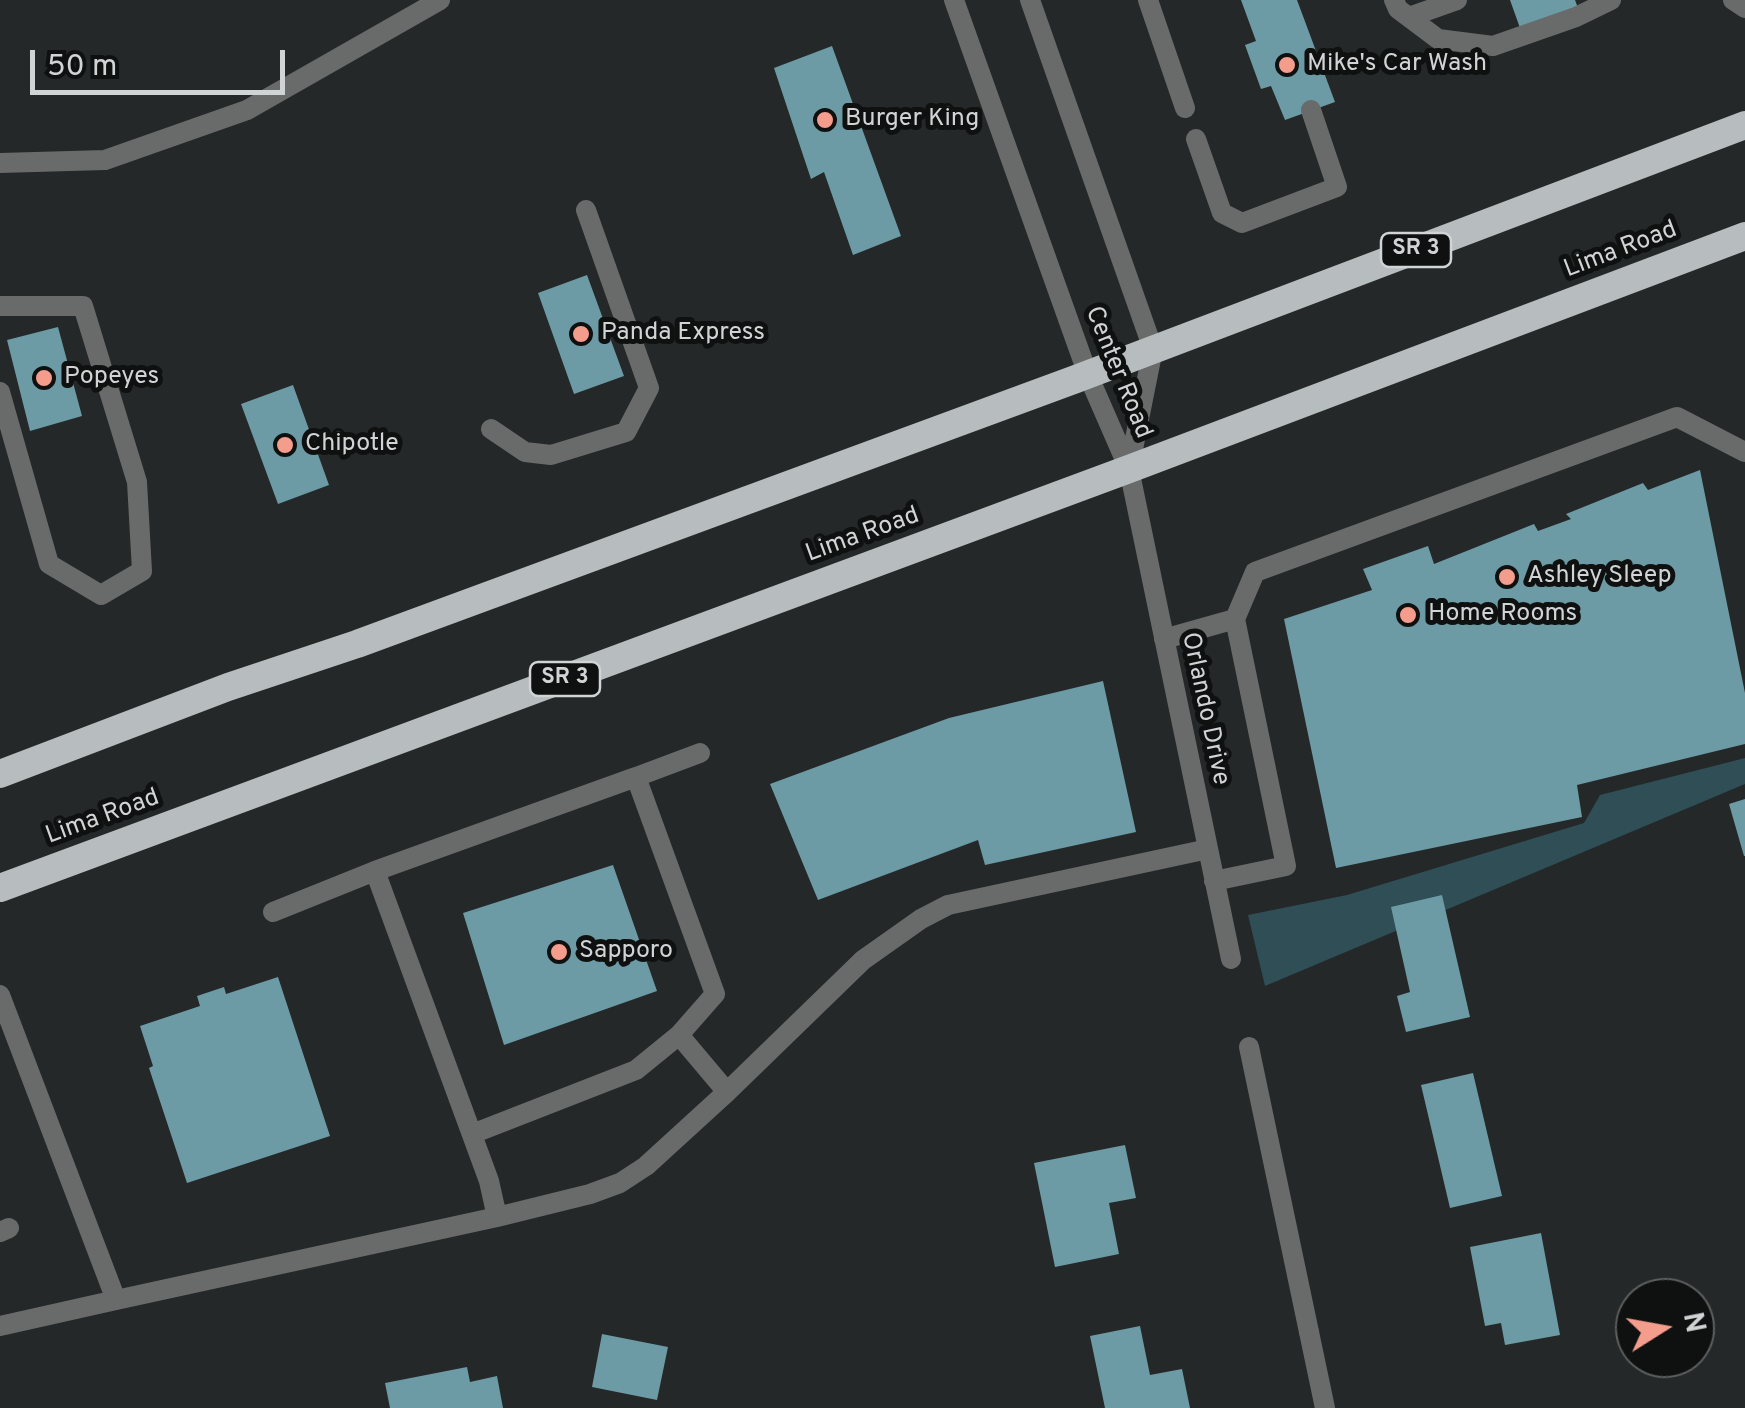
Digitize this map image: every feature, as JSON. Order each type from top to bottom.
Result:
[{"type":"highway","name":"SR 3","points":[[0,774],[1088,375],[1745,126]]},
{"type":"highway","name":"Lima Road","points":[[0,888],[1129,470],[1745,236]]},
{"type":"street","points":[[0,163],[105,160],[247,110],[440,0]]},
{"type":"street","name":"Center Road","points":[[954,0],[1088,375],[1129,470]]},
{"type":"street","name":"Center Road","points":[[1030,0],[1153,349],[1129,470]]},
{"type":"street","points":[[1148,0],[1185,108]]},
{"type":"street","points":[[1394,0],[1398,9],[1438,39],[1493,46],[1576,17],[1611,0]]},
{"type":"street","points":[[1408,16],[1457,0]]},
{"type":"street","points":[[1733,0],[1745,8]]},
{"type":"street","points":[[1196,139],[1222,213],[1242,223],[1337,187],[1312,110]]},
{"type":"street","points":[[492,429],[525,452],[551,456],[626,432],[648,388],[586,210]]},
{"type":"street","points":[[0,306],[83,306],[136,482],[142,571],[102,595],[49,564],[0,392]]},
{"type":"street","points":[[1214,881],[1286,866],[1235,618],[1254,572],[1677,416],[1745,453]]},
{"type":"street","name":"Orlando Drive","points":[[1129,470],[1230,959]]},
{"type":"street","points":[[1164,639],[1235,618]]},
{"type":"street","points":[[273,912],[700,753]]},
{"type":"street","points":[[472,1134],[636,1070],[679,1034],[715,994],[636,777]]},
{"type":"street","points":[[0,1326],[498,1217],[620,1183],[646,1166],[727,1092],[863,960],[920,919],[948,906],[1208,849]]},
{"type":"street","points":[[375,871],[490,1181],[498,1217]]},
{"type":"street","points":[[0,995],[116,1300]]},
{"type":"street","points":[[679,1034],[727,1092]]},
{"type":"street","points":[[1249,1047],[1325,1408]]},
{"type":"shaded area","points":[[1745,758],[1745,784],[1265,986],[1248,915],[1347,895],[1584,823],[1600,795]]},
{"type":"building","name":"Mike's Car Wash","points":[[1241,0],[1297,0],[1335,102],[1285,120],[1271,86],[1261,89],[1245,45],[1256,41]]},
{"type":"building","points":[[1510,0],[1575,0],[1578,8],[1520,28]]},
{"type":"building","name":"Burger King","points":[[832,46],[901,236],[853,255],[824,172],[811,179],[774,68]]},
{"type":"building","name":"Panda Express","points":[[587,275],[624,376],[574,394],[538,293]]},
{"type":"building","name":"Popeyes","points":[[58,327],[82,416],[30,431],[7,340]]},
{"type":"building","name":"Chipotle","points":[[293,385],[329,485],[278,504],[241,404]]},
{"type":"building","points":[[1700,470],[1745,693],[1745,744],[1577,785],[1582,817],[1336,868],[1284,619],[1372,590],[1363,569],[1428,546],[1434,564],[1534,524],[1538,531],[1571,519],[1566,514],[1643,483],[1648,490]]},
{"type":"building","points":[[1103,681],[1136,832],[985,865],[978,840],[818,900],[770,784],[949,718]]},
{"type":"building","points":[[1745,799],[1745,856],[1744,856],[1729,804]]},
{"type":"building","name":"Sapporo","points":[[613,865],[657,991],[504,1045],[463,913]]},
{"type":"building","points":[[1442,895],[1470,1017],[1406,1032],[1397,996],[1410,992],[1391,907]]},
{"type":"building","points":[[278,977],[330,1136],[187,1183],[149,1068],[153,1066],[140,1026],[200,1006],[197,996],[224,987],[226,994]]},
{"type":"building","points":[[1473,1073],[1502,1196],[1450,1208],[1421,1085]]},
{"type":"building","points":[[1125,1145],[1136,1198],[1109,1203],[1119,1254],[1055,1267],[1034,1163]]},
{"type":"building","points":[[1541,1233],[1560,1335],[1505,1345],[1501,1323],[1485,1326],[1470,1247]]},
{"type":"building","points":[[1140,1326],[1150,1375],[1182,1369],[1190,1408],[1105,1408],[1090,1336]]},
{"type":"building","points":[[602,1334],[668,1347],[657,1400],[592,1387]]},
{"type":"building","points":[[467,1367],[470,1382],[497,1376],[503,1408],[390,1408],[385,1383]]},
{"type":"place","name":"Mike's Car Wash","points":[[1287,65]]},
{"type":"place","name":"Burger King","points":[[825,120]]},
{"type":"place","name":"Panda Express","points":[[581,334]]},
{"type":"place","name":"Popeyes","points":[[44,378]]},
{"type":"place","name":"Chipotle","points":[[285,445]]},
{"type":"place","name":"Ashley Sleep","points":[[1507,577]]},
{"type":"place","name":"Home Rooms","points":[[1408,615]]},
{"type":"place","name":"Sapporo","points":[[559,952]]}]
